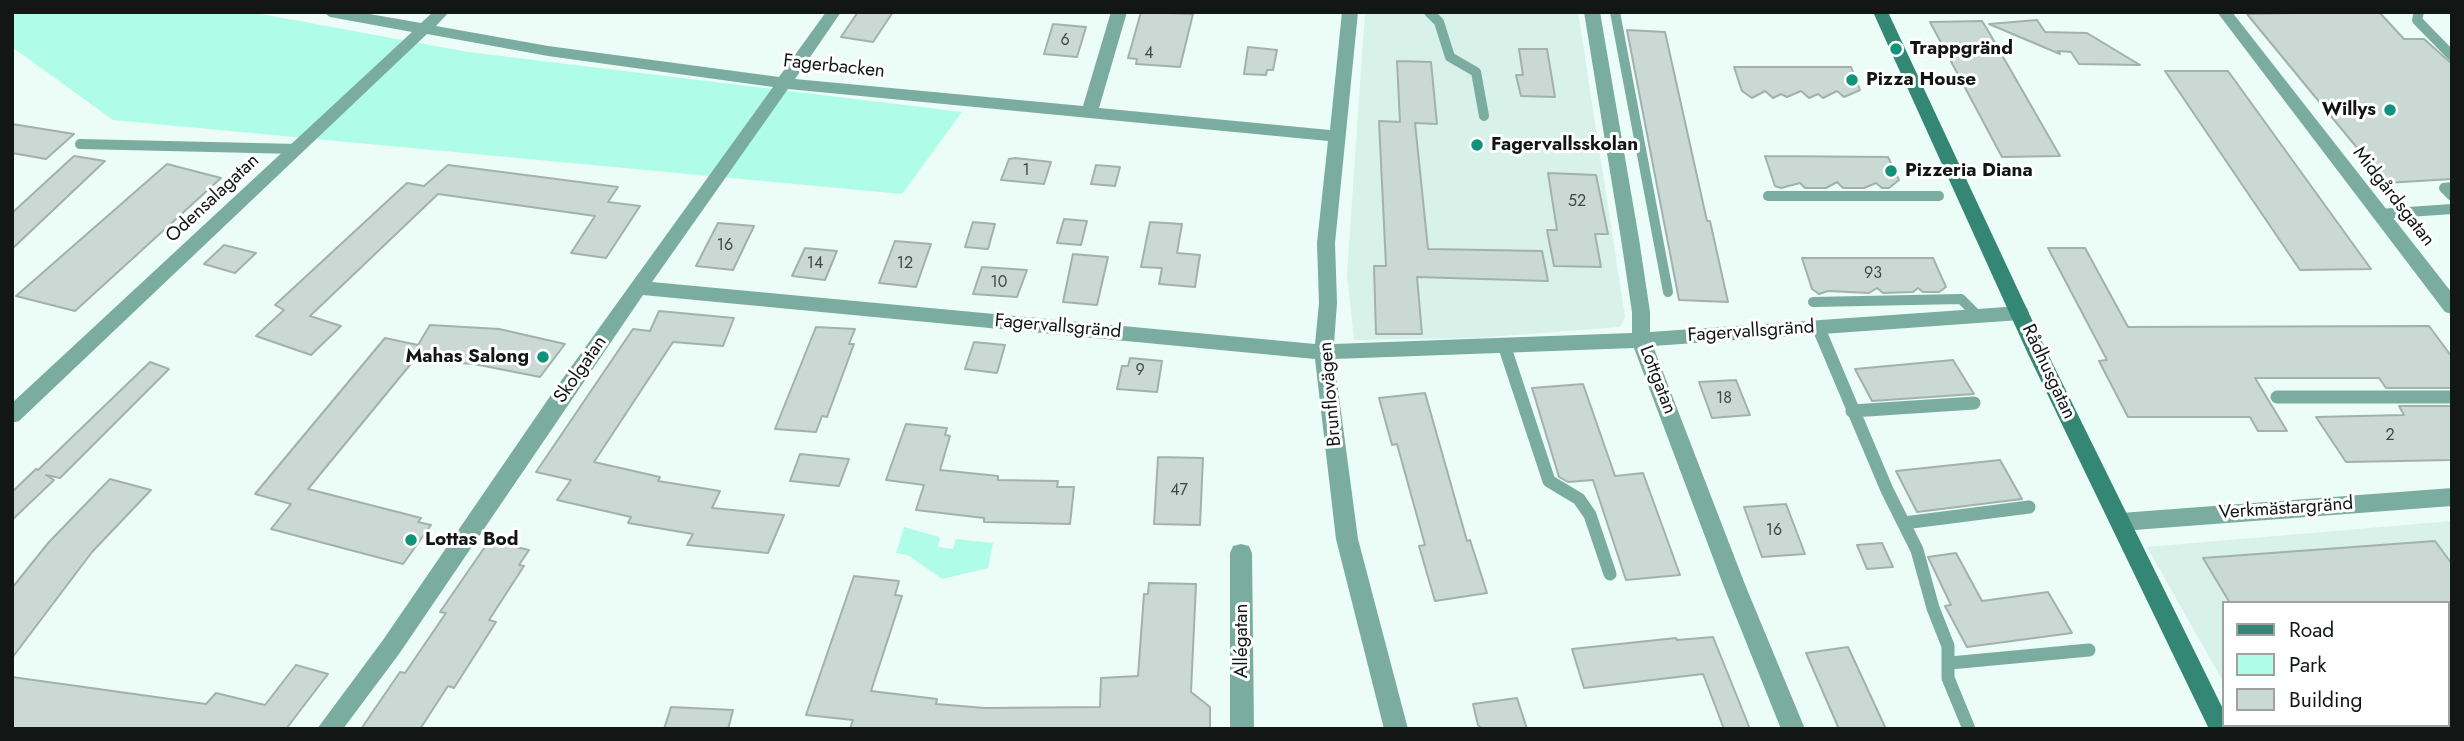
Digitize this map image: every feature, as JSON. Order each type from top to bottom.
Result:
[{"type":"main road","name":"Rådhusgatan","points":[[1880,12],[2163,615],[2221,729]]},
{"type":"street","name":"Fagerbacken","points":[[330,12],[548,51],[783,83],[1337,136]]},
{"type":"street","name":"Odensalagatan","points":[[12,415],[442,12]]},
{"type":"street","name":"Skolgatan","points":[[329,729],[391,647],[638,288],[834,12]]},
{"type":"street","points":[[1089,113],[1119,12]]},
{"type":"street","name":"Brunflovägen","points":[[1350,12],[1326,243],[1328,303],[1324,352],[1347,539],[1396,729]]},
{"type":"street","name":"Lottgatan","points":[[1592,12],[1641,312],[1641,340],[1735,587],[1793,729]]},
{"type":"street","name":"Midgårdsgatan","points":[[2224,12],[2452,307]]},
{"type":"street","name":"Fagervallsgränd","points":[[638,288],[1324,352],[1641,340],[2020,313]]},
{"type":"street","name":"Verkmästargränd","points":[[2121,522],[2452,497]]},
{"type":"street","name":"Allégatan","points":[[1241,553],[1242,729]]},
{"type":"lane","points":[[1429,12],[1439,22],[1450,57],[1476,72],[1483,116]]},
{"type":"lane","points":[[1615,12],[1645,158],[1668,292]]},
{"type":"lane","points":[[2419,12],[2417,19],[2452,56]]},
{"type":"lane","points":[[79,144],[298,149]]},
{"type":"lane","points":[[2452,187],[2444,188],[2452,197]]},
{"type":"lane","points":[[1768,196],[1938,196]]},
{"type":"lane","points":[[2379,214],[2452,209]]},
{"type":"lane","points":[[1813,302],[1961,299],[1978,316]]},
{"type":"lane","points":[[1818,327],[1852,411],[1917,551],[1933,608],[1948,646],[1948,678],[1969,729]]},
{"type":"lane","points":[[1504,345],[1549,481],[1579,499],[1590,514],[1610,574]]},
{"type":"lane","points":[[2277,397],[2452,397]]},
{"type":"lane","points":[[1852,411],[1975,402]]},
{"type":"lane","points":[[1903,523],[2029,508]]},
{"type":"lane","points":[[1950,663],[2089,650]]},
{"type":"shaded area","name":"Fagervallsskolan","points":[[1365,12],[1578,12],[1625,317],[1620,327],[1476,338],[1354,340],[1347,275]]},
{"type":"shaded area","points":[[2452,521],[2452,729],[2249,727],[2450,727],[2450,601],[2222,601],[2222,679],[2147,547]]},
{"type":"green space","points":[[12,12],[250,12],[468,52],[962,112],[902,194],[113,120],[12,47]]},
{"type":"green space","points":[[904,527],[940,537],[938,547],[953,549],[956,539],[993,543],[988,568],[942,579],[908,555],[896,553]]},
{"type":"building","points":[[858,12],[893,12],[873,42],[841,37]]},
{"type":"building","points":[[1141,12],[1193,14],[1180,67],[1136,64],[1137,59],[1128,58]]},
{"type":"building","name":"Willys","points":[[2379,12],[2404,39],[2424,39],[2452,64],[2452,179],[2386,183],[2247,14]]},
{"type":"building","points":[[2037,20],[2045,32],[2087,33],[2140,65],[2079,64],[2071,52],[2058,51],[2060,54],[1989,24]]},
{"type":"building","points":[[1982,21],[2060,156],[2002,157],[1930,22]]},
{"type":"building","points":[[1053,24],[1086,27],[1077,57],[1044,54]]},
{"type":"building","points":[[1627,30],[1665,32],[1728,302],[1679,300]]},
{"type":"building","points":[[1248,47],[1277,50],[1273,70],[1267,70],[1266,75],[1244,74]]},
{"type":"building","points":[[1519,49],[1547,49],[1555,97],[1521,96],[1516,75],[1523,75]]},
{"type":"building","points":[[1397,61],[1431,62],[1437,124],[1415,123],[1428,249],[1542,251],[1548,281],[1417,277],[1422,334],[1376,334],[1374,266],[1386,266],[1379,121],[1400,122]]},
{"type":"building","points":[[1734,67],[1851,67],[1860,90],[1844,97],[1837,91],[1823,98],[1818,94],[1809,98],[1801,91],[1787,97],[1781,94],[1773,98],[1765,91],[1752,98],[1742,91]]},
{"type":"building","points":[[2165,71],[2228,71],[2371,269],[2300,270]]},
{"type":"building","points":[[12,124],[74,134],[46,159],[12,153]]},
{"type":"building","points":[[74,156],[105,161],[12,249],[12,213]]},
{"type":"building","points":[[1765,156],[1888,157],[1899,180],[1889,188],[1882,188],[1876,183],[1864,188],[1843,188],[1837,182],[1826,188],[1805,188],[1800,183],[1781,188],[1775,186]]},
{"type":"building","points":[[1009,159],[1051,162],[1044,184],[1001,180]]},
{"type":"building","points":[[167,164],[221,178],[75,311],[16,296]]},
{"type":"building","points":[[448,165],[618,187],[608,202],[640,206],[606,258],[571,253],[595,216],[438,194],[310,316],[341,326],[311,355],[256,336],[284,310],[275,305],[407,183],[424,186]]},
{"type":"building","points":[[1096,165],[1120,167],[1115,186],[1091,184]]},
{"type":"building","points":[[1548,173],[1596,175],[1608,234],[1595,234],[1601,267],[1554,266],[1547,230],[1557,230]]},
{"type":"building","points":[[1064,219],[1087,221],[1081,245],[1057,243]]},
{"type":"building","points":[[973,222],[995,224],[988,249],[965,247]]},
{"type":"building","points":[[1150,222],[1182,224],[1177,253],[1200,255],[1195,287],[1159,284],[1162,268],[1141,267]]},
{"type":"building","points":[[718,223],[754,226],[733,270],[696,266]]},
{"type":"building","points":[[895,241],[931,244],[916,287],[879,283]]},
{"type":"building","points":[[224,245],[256,253],[235,273],[204,264]]},
{"type":"building","points":[[805,248],[837,251],[825,280],[792,276]]},
{"type":"building","points":[[2048,248],[2085,248],[2128,327],[2429,326],[2452,357],[2452,388],[2386,388],[2379,378],[2255,378],[2287,431],[2258,431],[2250,417],[2128,417],[2099,361],[2107,360]]},
{"type":"building","points":[[1073,254],[1108,257],[1097,305],[1063,302]]},
{"type":"building","points":[[1802,258],[1933,258],[1946,287],[1939,292],[1923,292],[1918,288],[1913,292],[1883,293],[1877,288],[1869,293],[1828,291],[1819,294],[1812,289]]},
{"type":"building","points":[[982,267],[1027,270],[1017,297],[973,294]]},
{"type":"building","points":[[659,311],[734,318],[723,346],[673,342],[594,462],[660,477],[658,481],[720,491],[712,508],[784,515],[768,553],[687,545],[693,534],[628,523],[631,517],[557,500],[571,480],[536,472],[633,329],[650,331]]},
{"type":"building","points":[[430,325],[499,329],[565,344],[540,377],[474,364],[414,360],[308,489],[421,518],[418,522],[431,525],[403,564],[271,529],[291,504],[255,494],[385,338],[418,345]]},
{"type":"building","points":[[816,327],[855,329],[849,344],[854,344],[827,417],[822,416],[816,432],[775,429]]},
{"type":"building","points":[[974,342],[1005,345],[997,373],[965,369]]},
{"type":"building","points":[[1130,358],[1162,361],[1157,392],[1117,389],[1122,366],[1128,366]]},
{"type":"building","points":[[1953,360],[1974,394],[1872,401],[1855,369]]},
{"type":"building","points":[[150,362],[169,369],[60,478],[46,475],[54,480],[12,520],[12,492]]},
{"type":"building","points":[[1736,380],[1750,415],[1712,418],[1699,382]]},
{"type":"building","points":[[1583,384],[1615,476],[1643,473],[1680,575],[1626,580],[1593,480],[1568,482],[1559,477],[1532,388]]},
{"type":"building","points":[[1425,393],[1467,541],[1470,540],[1487,593],[1435,601],[1419,546],[1425,545],[1397,444],[1392,445],[1379,398]]},
{"type":"building","points":[[2399,406],[2452,406],[2452,460],[2346,462],[2316,417],[2404,415]]},
{"type":"building","points":[[906,424],[947,428],[945,435],[950,436],[940,470],[998,476],[998,480],[1058,481],[1057,487],[1074,487],[1070,524],[984,522],[984,518],[916,510],[924,485],[886,480]]},
{"type":"building","points":[[800,454],[849,459],[839,486],[790,481]]},
{"type":"building","points":[[1158,457],[1203,458],[1200,525],[1154,524]]},
{"type":"building","points":[[2000,460],[2022,499],[1917,512],[1896,471]]},
{"type":"building","points":[[110,479],[151,490],[92,552],[12,658],[12,588],[49,542]]},
{"type":"building","points":[[1786,504],[1805,554],[1762,557],[1744,507]]},
{"type":"building","points":[[489,541],[529,550],[519,565],[524,566],[489,620],[496,622],[454,688],[448,686],[420,729],[361,729],[400,672],[405,673],[446,613],[440,612]]},
{"type":"building","points":[[2435,541],[2452,564],[2452,603],[2229,601],[2203,558]]},
{"type":"building","points":[[1882,543],[1893,567],[1867,569],[1857,545]]},
{"type":"building","points":[[1956,553],[1982,601],[2048,592],[2072,633],[1967,647],[1945,606],[1951,605],[1928,557]]},
{"type":"building","points":[[854,576],[899,581],[895,595],[902,596],[871,691],[937,699],[936,704],[985,708],[1100,707],[1101,678],[1138,676],[1144,594],[1148,594],[1149,583],[1196,584],[1191,692],[1210,707],[1210,729],[850,729],[853,720],[806,715]]},
{"type":"building","points":[[1713,637],[1750,729],[1724,729],[1703,674],[1584,688],[1572,649],[1676,638]]},
{"type":"building","points":[[1848,647],[1886,729],[1839,729],[1806,653]]},
{"type":"building","points":[[296,665],[328,674],[286,729],[12,729],[12,677],[206,704],[216,693],[265,705]]},
{"type":"building","points":[[1517,698],[1527,729],[1482,729],[1478,725],[1473,704]]},
{"type":"building","points":[[671,707],[733,710],[728,729],[664,729]]},
{"type":"place","name":"Trappgränd","points":[[1896,49]]},
{"type":"place","name":"Pizza House","points":[[1852,80]]},
{"type":"place","name":"Willys","points":[[2390,110]]},
{"type":"place","name":"Fagervallsskolan","points":[[1477,145]]},
{"type":"place","name":"Pizzeria Diana","points":[[1891,171]]},
{"type":"place","name":"Mahas Salong","points":[[543,357]]},
{"type":"place","name":"Lottas Bod","points":[[411,540]]}]
